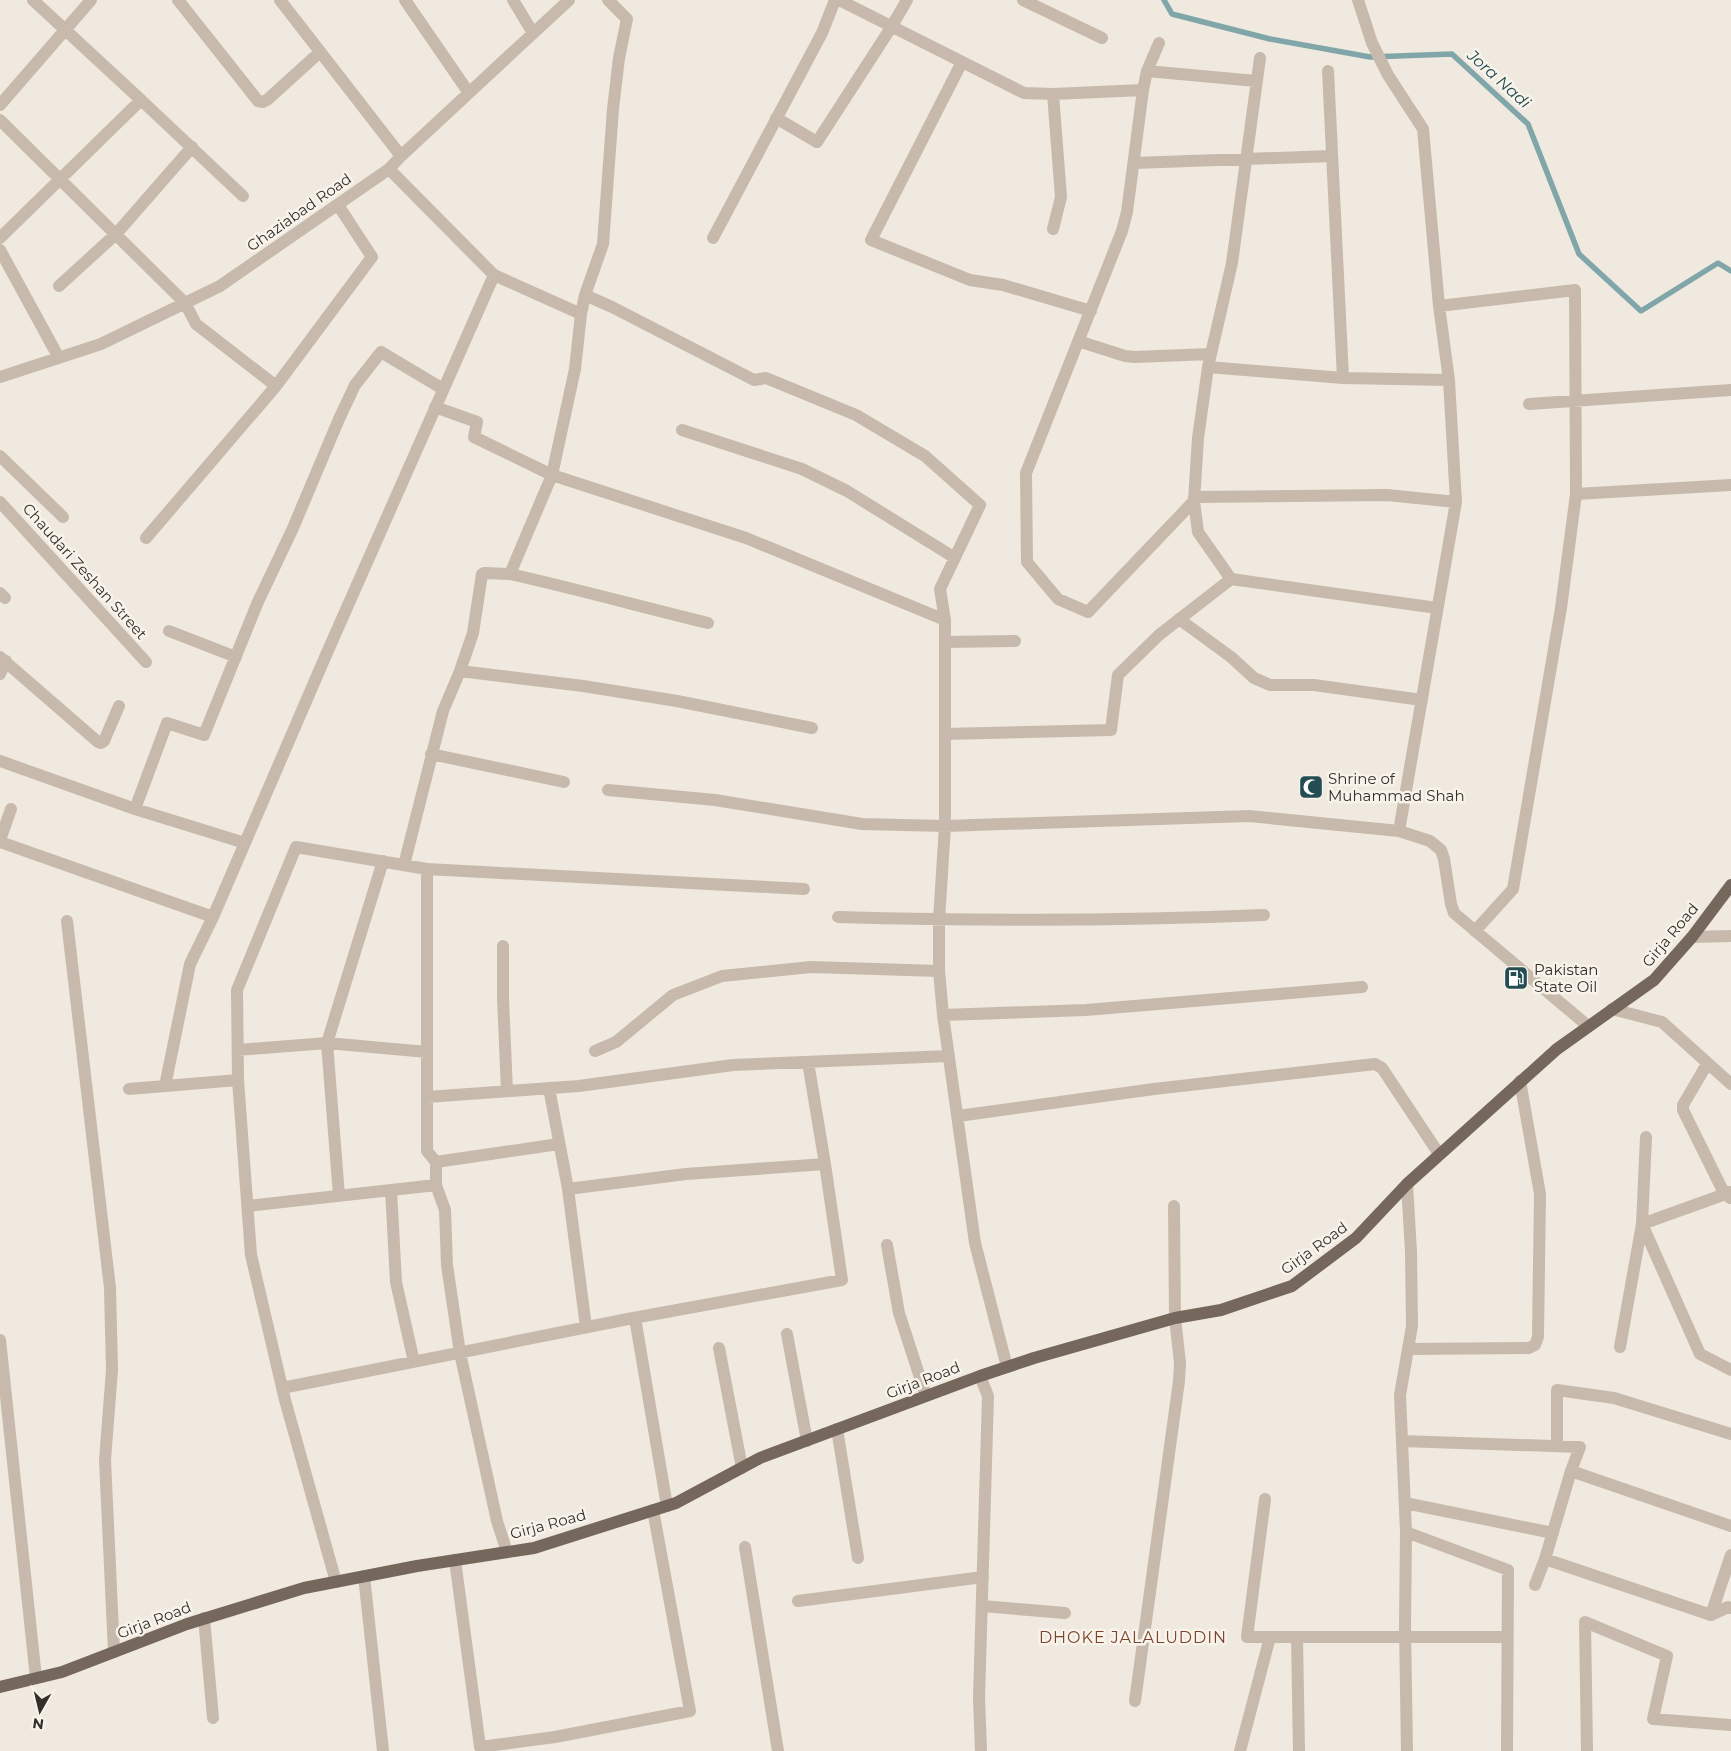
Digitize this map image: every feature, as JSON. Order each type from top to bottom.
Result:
[{"type":"main road","name":"Girja Road","points":[[0,1687],[62,1672],[204,1618],[304,1588],[455,1560],[534,1548],[676,1504],[760,1458],[980,1376],[1175,1318],[1221,1310],[1292,1286],[1356,1238],[1407,1184],[1557,1049],[1654,980],[1692,937],[1731,885]]},
{"type":"street","points":[[33,0],[243,196]]},
{"type":"street","points":[[0,105],[91,0]]},
{"type":"street","points":[[178,0],[258,101],[263,102],[267,100],[320,52]]},
{"type":"street","points":[[280,0],[401,156]]},
{"type":"street","points":[[405,0],[470,93]]},
{"type":"street","points":[[513,0],[534,33]]},
{"type":"street","name":"Ghaziabad Road","points":[[0,377],[101,344],[220,286],[389,169],[569,0]]},
{"type":"street","points":[[510,574],[552,475],[575,368],[585,295],[603,244],[613,109],[619,58],[627,19],[608,0]]},
{"type":"street","points":[[713,238],[822,33],[837,0],[1024,93],[1053,94],[1143,90]]},
{"type":"street","points":[[776,118],[816,142],[907,0]]},
{"type":"street","points":[[1023,0],[1102,38]]},
{"type":"street","points":[[1358,0],[1372,44],[1388,75],[1423,129],[1438,306],[1449,380],[1456,502],[1399,831]]},
{"type":"street","points":[[1159,43],[1147,71],[1143,90],[1127,212],[1122,231],[1026,473],[1027,562],[1058,599],[1088,612],[1194,499],[1386,496],[1456,502]]},
{"type":"street","points":[[1231,580],[1198,532],[1194,499],[1198,438],[1210,360],[1232,263],[1260,58]]},
{"type":"street","points":[[962,62],[871,240],[970,280],[1003,285],[1091,311]]},
{"type":"street","points":[[1147,71],[1256,81]]},
{"type":"street","points":[[1328,72],[1343,378]]},
{"type":"street","points":[[1053,94],[1061,197],[1053,229]]},
{"type":"street","points":[[0,238],[141,100]]},
{"type":"street","points":[[0,120],[185,303],[196,324],[276,386]]},
{"type":"street","points":[[59,286],[116,234],[192,147]]},
{"type":"street","points":[[1134,163],[1332,156]]},
{"type":"street","points":[[389,169],[494,275],[581,314]]},
{"type":"street","points":[[146,538],[276,386],[372,257],[338,204]]},
{"type":"street","points":[[0,250],[59,358]]},
{"type":"street","points":[[165,1086],[190,964],[213,916],[494,275]]},
{"type":"street","points":[[1438,306],[1575,290],[1576,494],[1561,608],[1513,889],[1475,931]]},
{"type":"street","points":[[585,295],[754,380],[766,378],[856,415],[925,456],[980,505],[940,589],[945,620],[945,826],[939,971],[943,1015],[975,1243],[1007,1367]]},
{"type":"street","points":[[1078,341],[1125,356],[1134,357],[1210,360],[1343,378],[1449,380]]},
{"type":"street","points":[[135,809],[167,723],[204,734],[257,604],[355,385],[381,352],[443,389]]},
{"type":"street","points":[[1529,404],[1731,390]]},
{"type":"street","points":[[435,407],[477,422],[474,437],[552,475],[746,538],[945,620]]},
{"type":"street","points":[[682,430],[802,468],[847,491],[955,558]]},
{"type":"street","points":[[0,456],[63,517]]},
{"type":"street","points":[[1576,494],[1731,485]]},
{"type":"street","name":"Chaudari Zeshan Street","points":[[0,502],[146,662]]},
{"type":"street","points":[[404,865],[443,711],[460,671],[473,633],[482,574],[510,574],[708,623]]},
{"type":"street","points":[[945,734],[1112,730],[1118,675],[1160,635],[1231,580],[1437,608]]},
{"type":"street","points":[[1179,620],[1231,657],[1254,678],[1270,685],[1314,685],[1422,700]]},
{"type":"street","points":[[170,631],[236,657]]},
{"type":"street","points":[[945,642],[1015,641]]},
{"type":"street","points":[[0,674],[3,659],[101,743],[104,741],[119,706]]},
{"type":"street","points":[[460,671],[583,686],[678,701],[812,728]]},
{"type":"street","points":[[431,754],[564,782]]},
{"type":"street","points":[[0,761],[135,809],[245,843]]},
{"type":"street","points":[[608,790],[715,800],[862,824],[945,826],[1249,816],[1399,831],[1430,841],[1440,850],[1444,859],[1454,913],[1588,1026]]},
{"type":"street","points":[[11,809],[0,841],[213,916]]},
{"type":"street","points":[[336,1582],[282,1388],[251,1255],[238,1080],[237,990],[296,847],[427,869],[804,889]]},
{"type":"street","points":[[339,1196],[327,1043],[382,861]]},
{"type":"street","points":[[427,869],[427,1151],[436,1162],[436,1185],[445,1210],[447,1265],[460,1352],[497,1520],[507,1552]]},
{"type":"street","points":[[838,918],[940,920],[1169,919],[1264,915]]},
{"type":"street","points":[[67,921],[110,1288],[112,1370],[105,1460],[114,1652]]},
{"type":"street","points":[[1692,937],[1731,936]]},
{"type":"street","points":[[503,946],[502,998],[507,1091]]},
{"type":"street","points":[[595,1051],[616,1042],[673,995],[722,976],[811,967],[939,971]]},
{"type":"street","points":[[943,1015],[1086,1010],[1362,987]]},
{"type":"street","points":[[1612,1009],[1662,1022],[1731,1084]]},
{"type":"street","points":[[238,1050],[327,1043],[427,1052]]},
{"type":"street","points":[[427,1097],[579,1086],[733,1064],[949,1056]]},
{"type":"street","points":[[282,1388],[586,1327],[842,1280],[808,1062]]},
{"type":"street","points":[[958,1116],[1154,1090],[1375,1064],[1382,1068],[1439,1154]]},
{"type":"street","points":[[1707,1064],[1683,1106],[1683,1110],[1723,1190],[1730,1195]]},
{"type":"street","points":[[129,1089],[238,1080]]},
{"type":"street","points":[[1408,1349],[1529,1348],[1535,1345],[1538,1337],[1540,1194],[1520,1081]]},
{"type":"street","points":[[549,1088],[568,1189],[586,1327]]},
{"type":"street","points":[[1620,1347],[1642,1224],[1646,1137]]},
{"type":"street","points":[[436,1162],[559,1144]]},
{"type":"street","points":[[568,1189],[686,1174],[825,1164]]},
{"type":"street","points":[[1407,1184],[1411,1252],[1412,1326],[1400,1395],[1406,1532],[1407,1751]]},
{"type":"street","points":[[248,1206],[436,1185]]},
{"type":"street","points":[[390,1190],[396,1282],[414,1362]]},
{"type":"street","points":[[1642,1224],[1730,1195]]},
{"type":"street","points":[[1135,1701],[1179,1381],[1180,1363],[1175,1318],[1174,1206]]},
{"type":"street","points":[[1642,1224],[1700,1354],[1731,1370]]},
{"type":"street","points":[[887,1245],[899,1313],[926,1396]]},
{"type":"street","points":[[635,1318],[667,1506]]},
{"type":"street","points":[[787,1334],[807,1441]]},
{"type":"street","points":[[0,1340],[36,1678]]},
{"type":"street","points":[[719,1348],[742,1468]]},
{"type":"street","points":[[980,1376],[988,1396],[980,1698],[981,1751]]},
{"type":"street","points":[[1557,1446],[1557,1390],[1614,1398],[1731,1434]]},
{"type":"street","points":[[837,1430],[858,1558]]},
{"type":"street","points":[[1402,1441],[1580,1447],[1535,1585]]},
{"type":"street","points":[[1571,1471],[1731,1526]]},
{"type":"street","points":[[1265,1499],[1247,1637],[1507,1637]]},
{"type":"street","points":[[1405,1503],[1553,1533]]},
{"type":"street","points":[[455,1560],[480,1748],[555,1737],[690,1711],[653,1510]]},
{"type":"street","points":[[1406,1532],[1508,1570],[1507,1751]]},
{"type":"street","points":[[745,1547],[778,1751]]},
{"type":"street","points":[[1711,1615],[1731,1554]]},
{"type":"street","points":[[1545,1559],[1711,1615],[1731,1608]]},
{"type":"street","points":[[364,1576],[383,1751]]},
{"type":"street","points":[[798,1601],[983,1576]]},
{"type":"street","points":[[982,1606],[1065,1613]]},
{"type":"street","points":[[204,1618],[213,1718]]},
{"type":"street","points":[[1587,1751],[1585,1622],[1667,1656],[1653,1719],[1731,1725]]},
{"type":"street","points":[[1240,1751],[1270,1637]]},
{"type":"street","points":[[1297,1637],[1299,1751]]},
{"type":"waterway","name":"Jora Nadi","points":[[1164,0],[1172,14],[1270,39],[1370,57],[1452,54],[1528,124],[1579,254],[1641,311],[1718,263],[1731,271]]},
{"type":"place","name":"Shrine of Muhammad Shah","points":[[1311,787]]},
{"type":"place","name":"Pakistan State Oil","points":[[1516,978]]},
{"type":"district","name":"DHOKE JALALUDDIN","points":[[1133,1637]]}]
